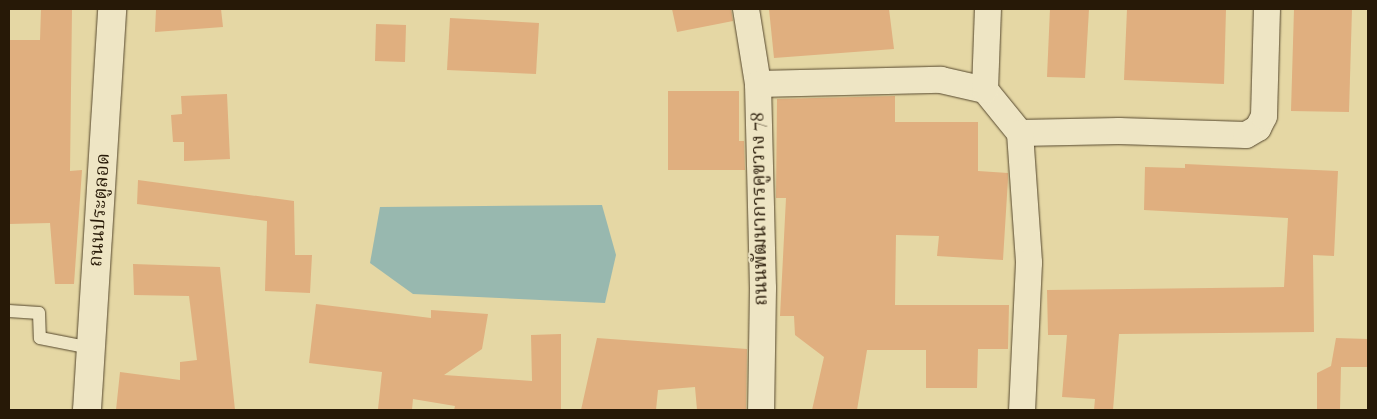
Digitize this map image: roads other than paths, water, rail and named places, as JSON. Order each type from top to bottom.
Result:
[{"type":"street","name":"ถนนประตูลอด","points":[[88,410],[112,9]]},
{"type":"street","name":"ถนนพัฒนาการคูขวาง 78","points":[[746,9],[758,84],[763,288],[761,410]]},
{"type":"street","points":[[985,90],[988,9]]},
{"type":"street","points":[[1020,133],[1119,131],[1246,135],[1258,128],[1264,116],[1267,9]]},
{"type":"street","points":[[758,84],[941,80],[985,90],[1020,133],[1029,263],[1022,410]]},
{"type":"lane","points":[[9,311],[39,313],[40,338],[91,348]]},
{"type":"water","points":[[602,205],[616,255],[605,303],[413,294],[370,263],[380,207]]}]
